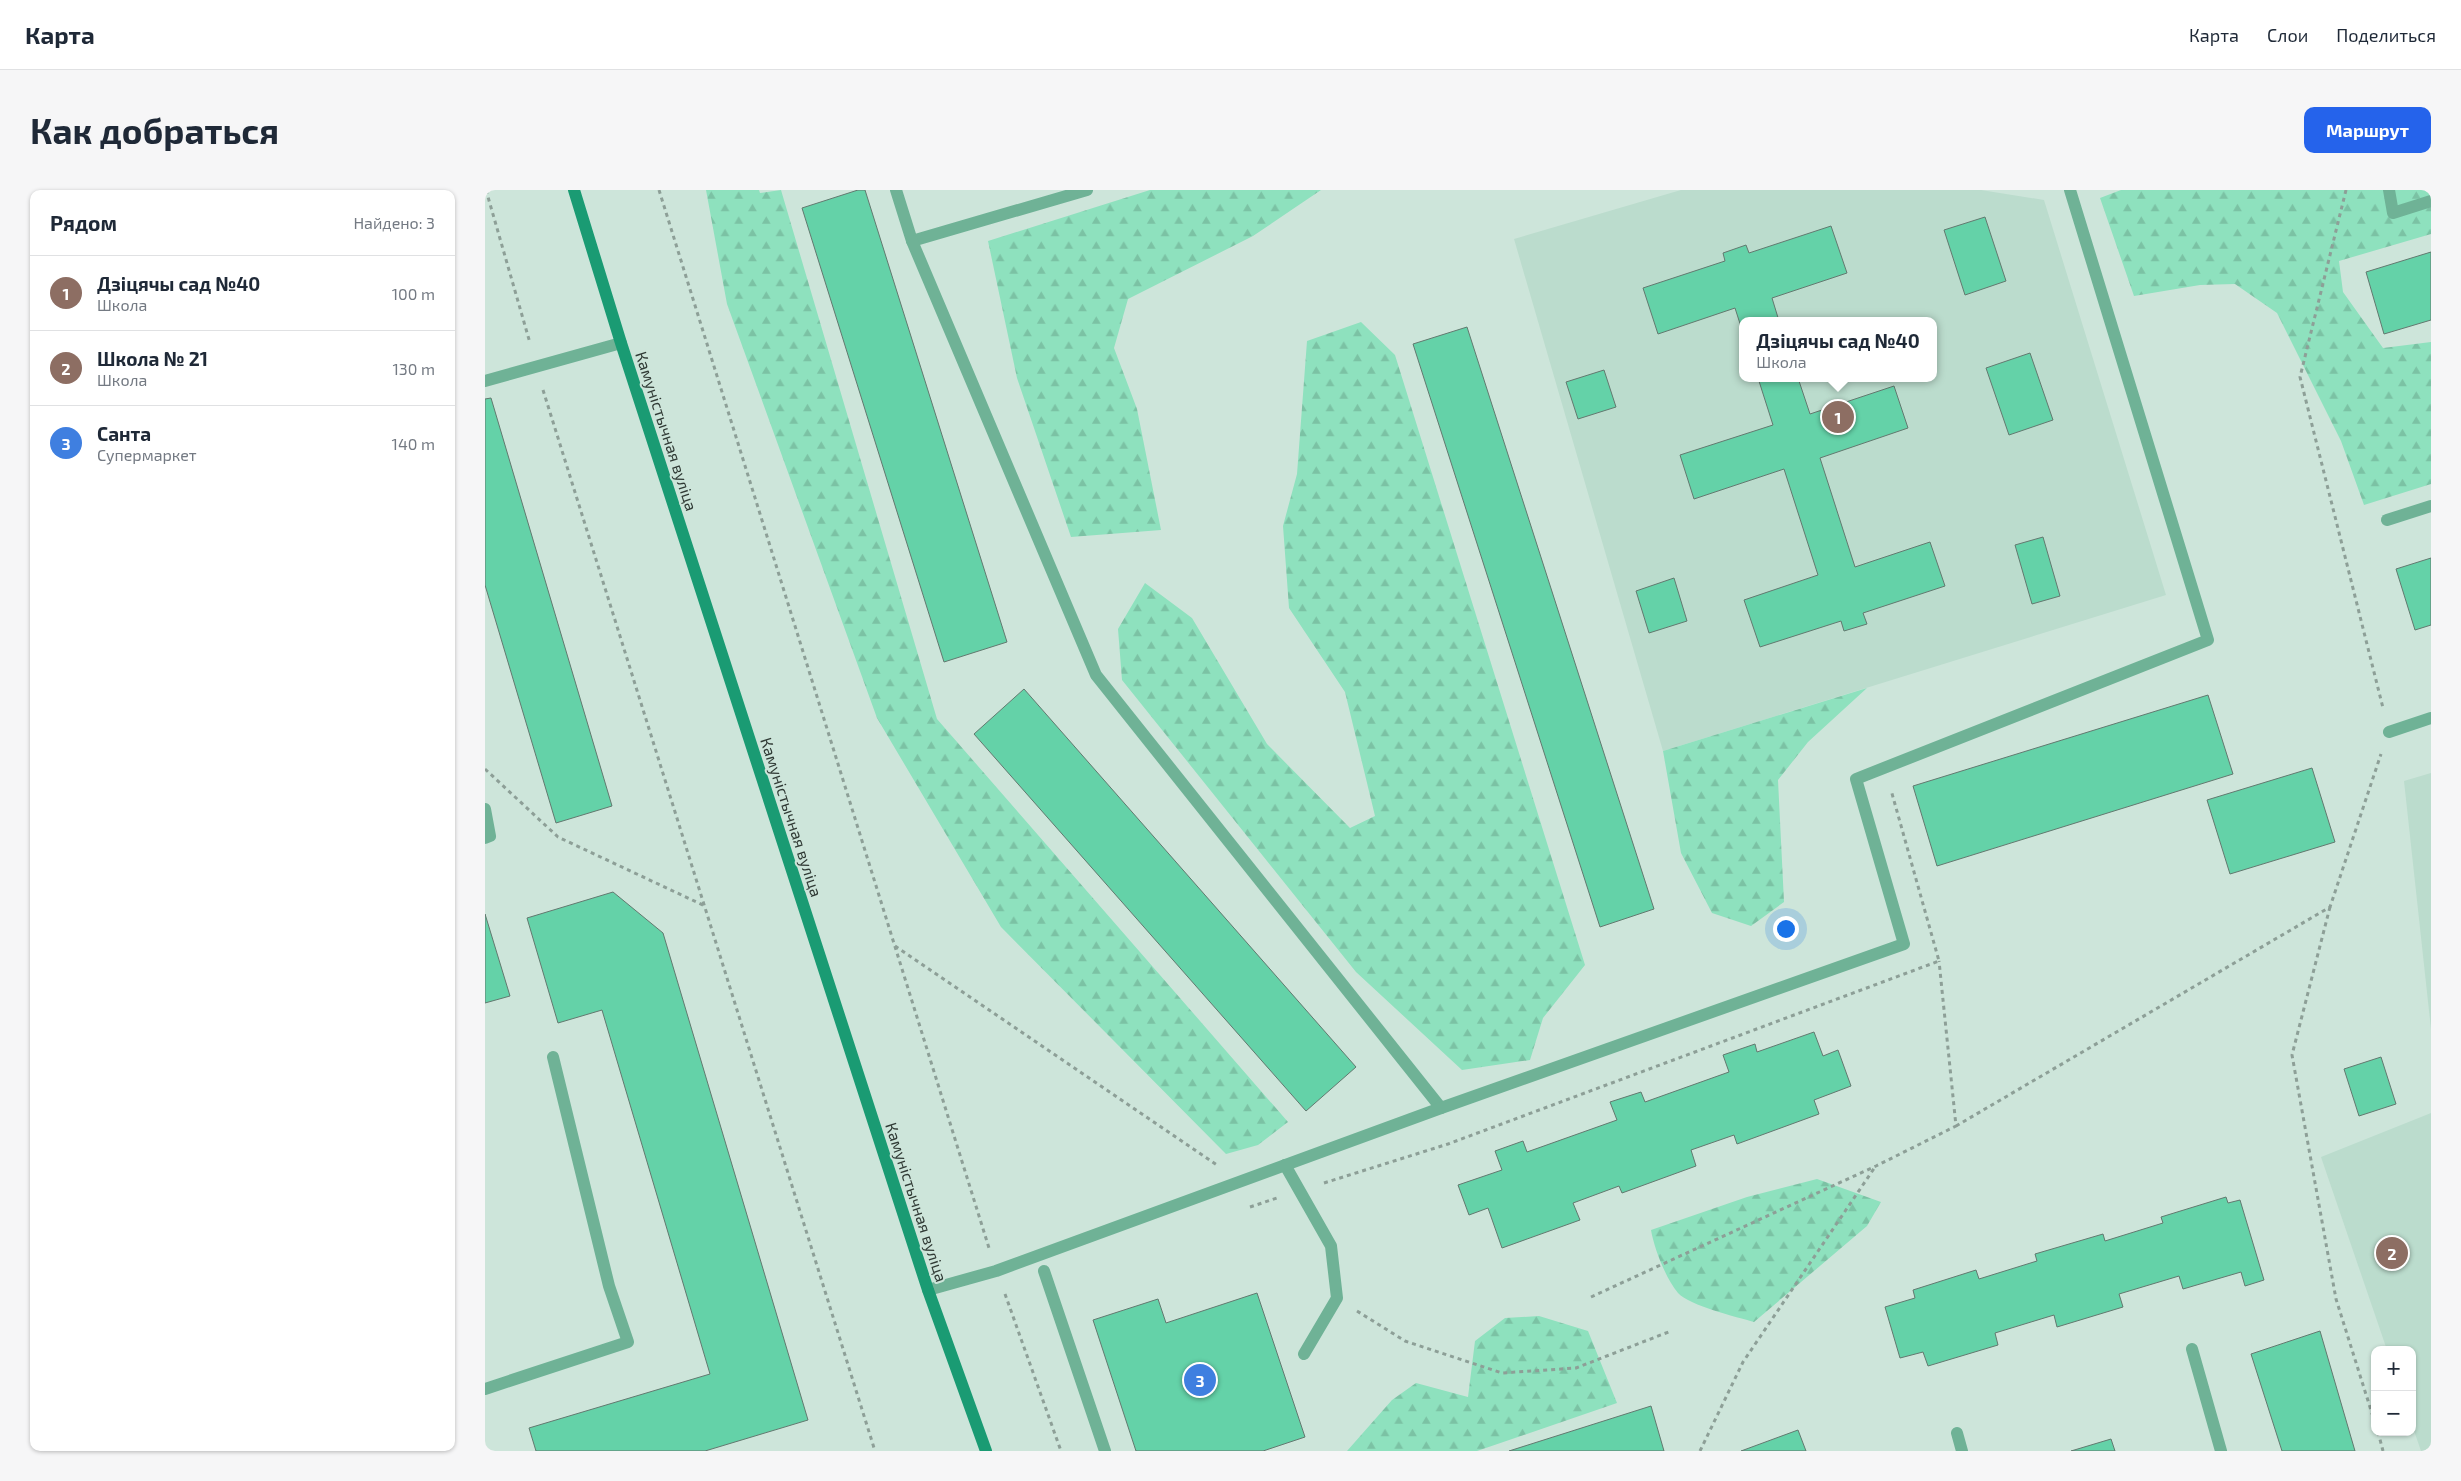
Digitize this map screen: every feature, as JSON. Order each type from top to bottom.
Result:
[{"type":"street","name":"Камуністычная вуліца","points":[[574,190],[621,343],[928,1290],[986,1451]]},
{"type":"lane","points":[[896,190],[912,241],[1096,675],[1441,1108]]},
{"type":"lane","points":[[912,241],[1087,190]]},
{"type":"lane","points":[[928,1290],[996,1271],[1441,1108],[1904,944],[1856,779],[2208,640],[2071,190]]},
{"type":"lane","points":[[2389,190],[2393,213],[2431,202]]},
{"type":"lane","points":[[485,381],[536,365],[621,343]]},
{"type":"lane","points":[[2387,520],[2431,506]]},
{"type":"lane","points":[[2389,732],[2431,718]]},
{"type":"lane","points":[[485,809],[490,836],[485,838]]},
{"type":"lane","points":[[485,1389],[628,1342],[609,1286],[553,1058]]},
{"type":"lane","points":[[1285,1165],[1331,1246],[1337,1298],[1304,1354]]},
{"type":"lane","points":[[1043,1271],[1105,1451]]},
{"type":"lane","points":[[2192,1349],[2221,1451]]},
{"type":"lane","points":[[1957,1433],[1963,1451]]},
{"type":"path","points":[[486,190],[536,365],[875,1451]]},
{"type":"path","points":[[659,190],[996,1271],[1061,1451]]},
{"type":"path","points":[[2346,190],[2300,377],[2389,732],[2331,906],[2292,1055],[2336,1299],[2371,1410]]},
{"type":"path","points":[[485,769],[558,837],[705,906]]},
{"type":"path","points":[[1591,1297],[1875,1166],[1956,1126],[2331,906]]},
{"type":"path","points":[[895,945],[1241,1181]]},
{"type":"path","points":[[1939,961],[1956,1126]]},
{"type":"path","points":[[1700,1451],[1743,1362],[1875,1166]]},
{"type":"path","points":[[1337,1298],[1405,1341],[1502,1373],[1576,1368],[1671,1331]]},
{"type":"path","points":[[2379,1436],[2383,1451]]},
{"type":"shaded area","points":[[1681,190],[1981,190],[2044,200],[2166,595],[1663,751],[1514,239]]},
{"type":"shaded area","points":[[2431,773],[2431,1029],[2404,781]]},
{"type":"shaded area","points":[[2431,1113],[2431,1451],[2421,1451],[2416,1436],[2416,1346],[2386,1346],[2321,1157]]},
{"type":"green space","points":[[706,190],[759,190],[760,193],[781,190],[937,719],[1288,1122],[1258,1145],[1226,1154],[1001,927],[877,718],[727,304]]},
{"type":"green space","points":[[1150,190],[1321,190],[1253,236],[1128,299],[1114,348],[1137,409],[1161,530],[1071,537],[1017,378],[988,241]]},
{"type":"green space","points":[[2121,190],[2431,190],[2431,234],[2339,261],[2343,292],[2383,348],[2431,342],[2431,484],[2364,505],[2341,441],[2277,313],[2235,284],[2200,285],[2134,296],[2100,198]]},
{"type":"green space","points":[[1361,322],[1395,355],[1585,965],[1543,1018],[1530,1060],[1462,1070],[1356,972],[1122,680],[1118,629],[1145,583],[1192,618],[1267,744],[1350,828],[1375,816],[1345,692],[1289,608],[1283,526],[1297,474],[1307,341]]},
{"type":"green space","points":[[1867,688],[1808,742],[1778,780],[1784,902],[1751,926],[1712,913],[1681,853],[1663,751]]},
{"type":"green space","points":[[1817,1179],[1881,1202],[1867,1226],[1754,1322],[1703,1307],[1678,1293],[1661,1263],[1651,1230],[1747,1197]]},
{"type":"green space","points":[[1539,1316],[1588,1331],[1617,1403],[1477,1451],[1347,1451],[1392,1400],[1416,1383],[1468,1397],[1475,1341],[1505,1318]]},
{"type":"building","points":[[858,190],[865,190],[1007,642],[944,662],[802,208]]},
{"type":"building","points":[[1985,217],[2006,281],[1965,295],[1944,230]]},
{"type":"building","points":[[1831,226],[1847,273],[1772,298],[1778,317],[1739,317],[1739,320],[1735,308],[1658,334],[1643,288],[1725,261],[1723,253],[1746,245],[1749,253]]},
{"type":"building","points":[[2431,252],[2431,320],[2384,334],[2366,272]]},
{"type":"building","points":[[1467,327],[1654,909],[1600,927],[1413,344]]},
{"type":"building","points":[[2030,353],[2053,420],[2009,435],[1986,368]]},
{"type":"building","points":[[1604,370],[1616,407],[1578,419],[1566,382]]},
{"type":"building","points":[[1759,382],[1799,382],[1810,414],[1894,386],[1908,428],[1820,458],[1855,567],[1930,542],[1945,586],[1863,613],[1867,624],[1844,631],[1841,621],[1760,647],[1744,600],[1818,575],[1784,469],[1694,499],[1680,455],[1773,425]]},
{"type":"building","points":[[491,398],[612,806],[556,823],[485,585],[485,399]]},
{"type":"building","points":[[2043,537],[2060,596],[2032,604],[2015,545]]},
{"type":"building","points":[[2431,558],[2431,625],[2415,630],[2396,569]]},
{"type":"building","points":[[1674,578],[1687,621],[1649,633],[1636,591]]},
{"type":"building","points":[[1024,689],[1356,1067],[1306,1111],[974,734]]},
{"type":"building","points":[[2208,695],[2233,774],[1937,866],[1913,786]]},
{"type":"building","points":[[2312,768],[2335,842],[2230,874],[2207,800]]},
{"type":"building","points":[[613,892],[663,933],[808,1420],[705,1451],[536,1451],[529,1428],[710,1374],[602,1010],[558,1023],[527,918]]},
{"type":"building","points":[[485,914],[510,996],[485,1003]]},
{"type":"building","points":[[1814,1032],[1823,1056],[1838,1050],[1851,1086],[1814,1100],[1819,1114],[1737,1144],[1734,1135],[1691,1150],[1696,1166],[1622,1193],[1619,1186],[1573,1203],[1580,1220],[1502,1248],[1488,1208],[1469,1215],[1458,1185],[1502,1170],[1495,1151],[1523,1141],[1527,1152],[1617,1120],[1610,1102],[1641,1092],[1645,1102],[1729,1072],[1723,1055],[1755,1044],[1757,1052]]},
{"type":"building","points":[[2381,1057],[2396,1104],[2359,1116],[2344,1069]]},
{"type":"building","points":[[2226,1197],[2228,1203],[2240,1200],[2264,1280],[2245,1286],[2241,1272],[2183,1289],[2179,1276],[2119,1294],[2123,1307],[2057,1327],[2054,1315],[1995,1333],[1998,1345],[1928,1366],[1923,1352],[1900,1358],[1885,1307],[1915,1298],[1913,1290],[1976,1270],[1979,1279],[2037,1261],[2035,1254],[2103,1234],[2105,1241],[2163,1223],[2161,1217]]},
{"type":"building","points":[[1257,1293],[1305,1437],[1263,1451],[1136,1451],[1093,1320],[1158,1299],[1166,1323]]},
{"type":"building","points":[[2320,1331],[2355,1451],[2282,1451],[2251,1354]]},
{"type":"building","points":[[1651,1406],[1664,1451],[1509,1451]]},
{"type":"building","points":[[1798,1430],[1806,1451],[1741,1451]]},
{"type":"building","points":[[2111,1439],[2115,1451],[2071,1451]]},
{"type":"place","name":"Дзіцячы сад №40","points":[[1838,417]]},
{"type":"place","name":"Школа № 21","points":[[2392,1253]]},
{"type":"place","name":"Санта","points":[[1200,1380]]}]
